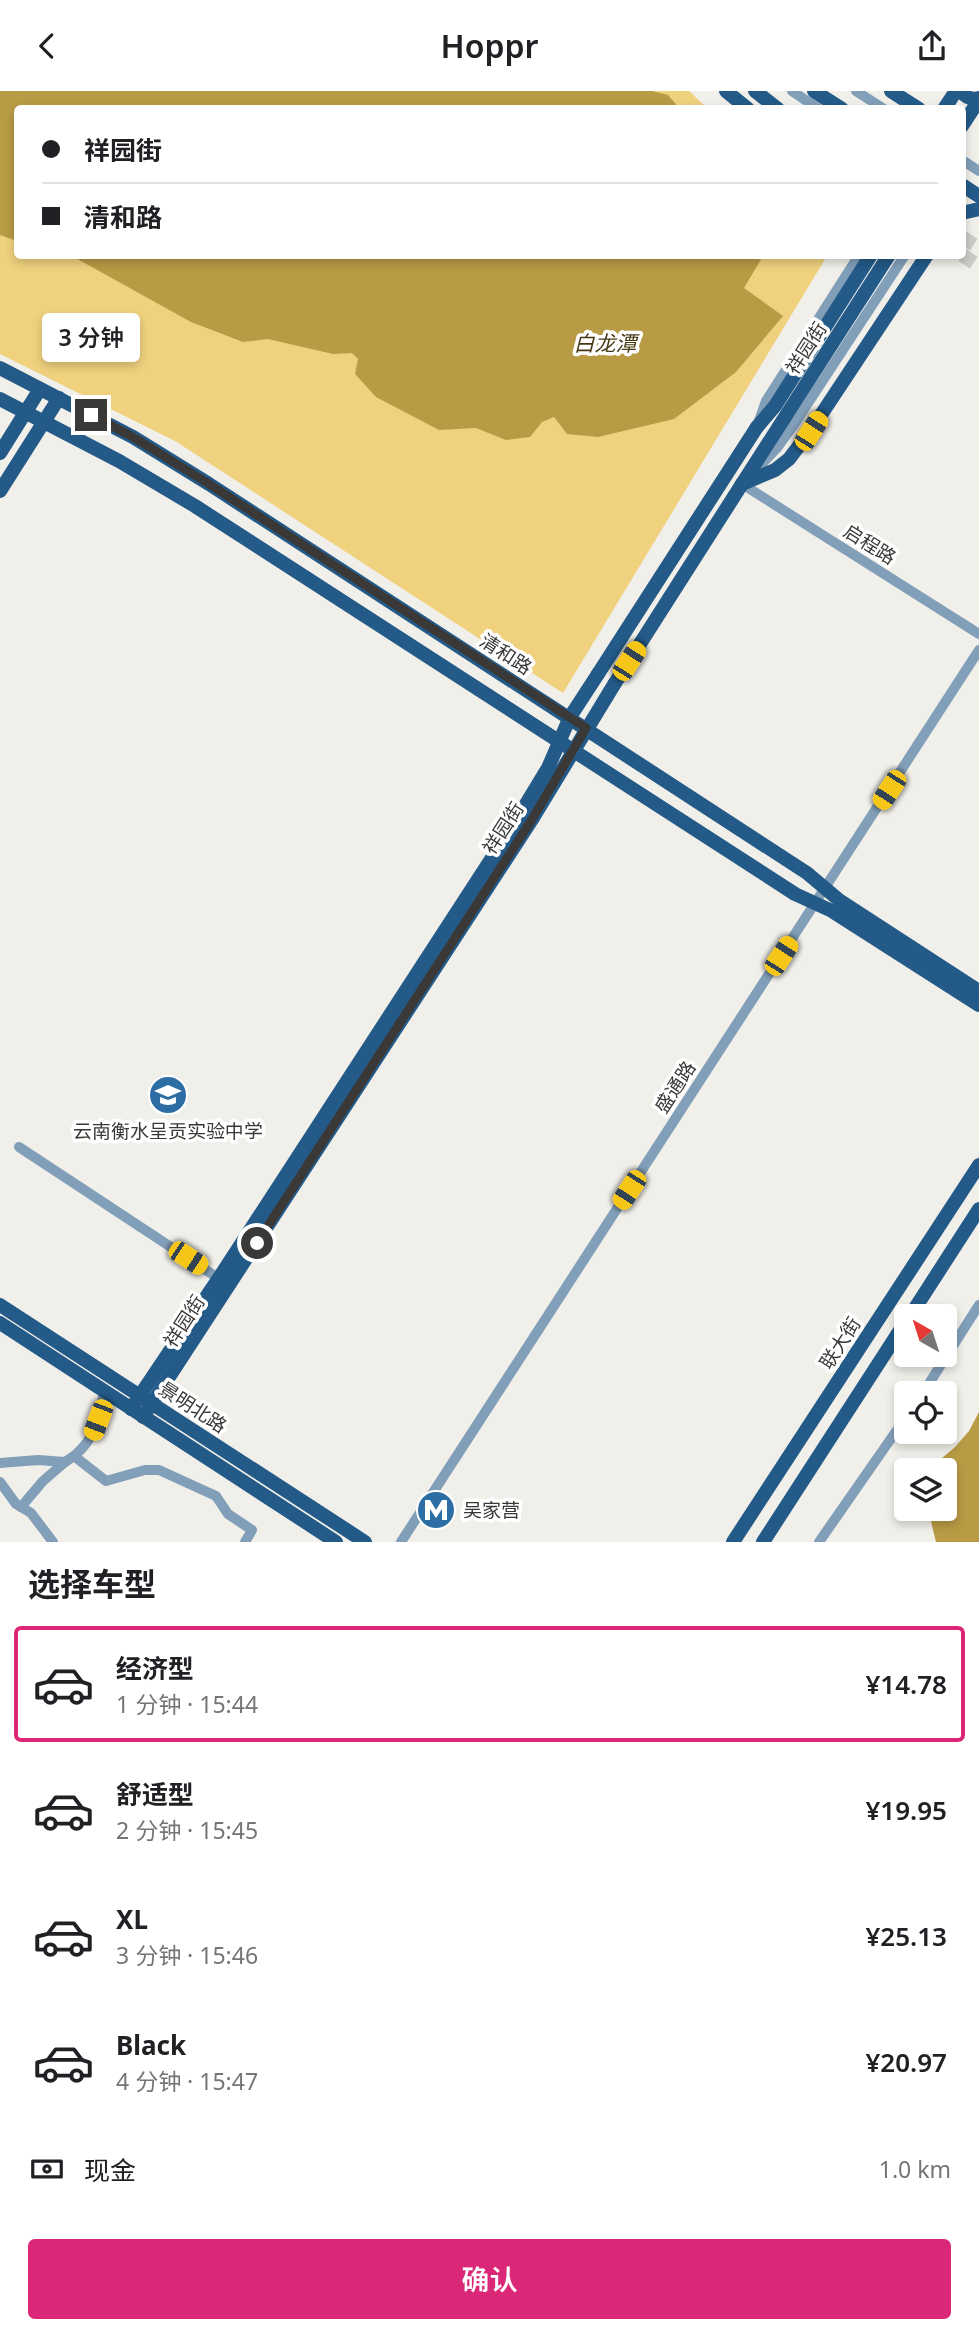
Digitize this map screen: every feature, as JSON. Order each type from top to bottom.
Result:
[{"type":"main road","points":[[726,91],[743,105]]},
{"type":"main road","points":[[755,91],[773,105]]},
{"type":"main road","points":[[814,91],[836,105]]},
{"type":"main road","points":[[891,91],[913,105]]},
{"type":"main road","points":[[961,91],[967,97],[979,99],[966,120]]},
{"type":"main road","name":"祥园街","points":[[224,1282],[514,824],[548,768],[570,717],[757,427],[775,406],[869,259]]},
{"type":"main road","name":"祥园街","points":[[137,1413],[531,821],[586,728],[886,259]]},
{"type":"main road","points":[[742,484],[775,470],[789,459],[811,431],[924,259]]},
{"type":"main road","name":"清和路","points":[[0,368],[133,437],[209,484],[807,873],[839,900],[979,991]]},
{"type":"main road","points":[[0,453],[40,389]]},
{"type":"main road","points":[[0,491],[59,398]]},
{"type":"main road","points":[[0,399],[119,461],[206,513],[795,894],[832,911],[979,1005]]},
{"type":"main road","name":"联大街","points":[[733,1542],[979,1165]]},
{"type":"main road","points":[[918,1304],[979,1209]]},
{"type":"main road","name":"景明北路","points":[[0,1305],[365,1542]]},
{"type":"main road","name":"景明北路","points":[[0,1324],[335,1542]]},
{"type":"main road","points":[[764,1542],[894,1340]]},
{"type":"street","points":[[792,91],[813,105]]},
{"type":"street","points":[[856,91],[878,105]]},
{"type":"street","points":[[757,427],[766,401],[856,259]]},
{"type":"street","points":[[742,484],[777,448],[902,259]]},
{"type":"street","name":"启程路","points":[[742,484],[979,634]]},
{"type":"street","name":"盛通路","points":[[401,1542],[979,650]]},
{"type":"street","points":[[19,1147],[224,1282]]},
{"type":"street","points":[[931,1381],[979,1305]]},
{"type":"street","points":[[21,1507],[43,1481],[90,1442],[104,1391]]},
{"type":"street","points":[[820,1542],[894,1434]]},
{"type":"street","points":[[0,1463],[70,1459],[106,1481],[150,1469],[168,1474],[216,1496],[228,1514],[252,1530],[245,1542]]},
{"type":"street","points":[[0,1482],[16,1504],[31,1513],[53,1542]]},
{"type":"shaded area","points":[[0,91],[689,91],[704,105],[14,105],[14,259],[825,259],[563,693],[175,441],[0,354]]},
{"type":"water","points":[[0,91],[652,91],[668,95],[676,105],[14,105],[14,240],[0,235]]},
{"type":"water","name":"白龙潭","points":[[77,259],[761,259],[744,288],[783,316],[736,372],[674,419],[598,437],[567,434],[554,417],[542,422],[530,437],[506,440],[476,428],[439,430],[376,397],[355,374],[358,359],[352,353],[333,354],[268,339],[243,342],[191,322]]},
{"type":"water","points":[[979,1412],[979,1542],[936,1542],[931,1521],[957,1521],[957,1458],[942,1458],[969,1431]]},
{"type":"tunnel","points":[[966,240],[979,248]]},
{"type":"tunnel","points":[[966,258],[979,266]]},
{"type":"place","name":"云南衡水呈贡实验中学","points":[[168,1095]]},
{"type":"place","name":"吴家营","points":[[436,1510]]},
{"type":"route","points":[[91,415],[133,437],[209,484],[586,728],[531,821],[257,1243]]}]
